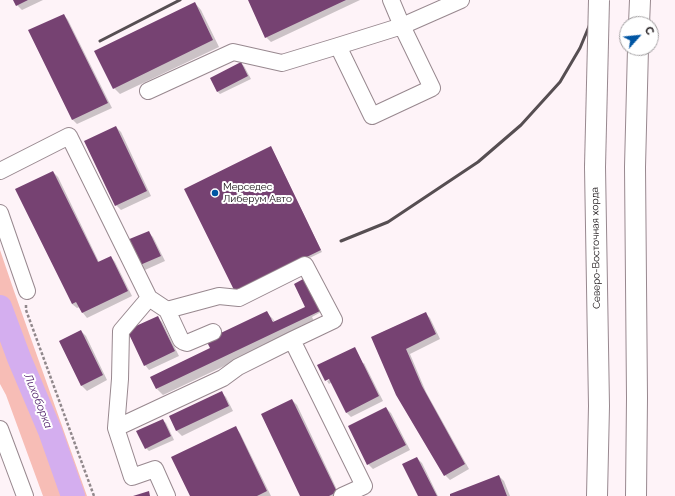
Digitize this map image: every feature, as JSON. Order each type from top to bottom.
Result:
[{"type":"main road","name":"Северо-Восточная хорда","points":[[597,496],[599,406],[595,167],[599,0]]},
{"type":"main road","points":[[639,16],[640,0]]},
{"type":"main road","points":[[636,496],[637,398],[635,167],[638,56]]},
{"type":"lane","points":[[338,46],[372,116],[432,88],[391,0]]},
{"type":"lane","points":[[148,91],[233,52],[282,63],[402,26],[461,0]]},
{"type":"lane","points":[[0,171],[69,136],[149,298],[167,310],[181,340],[184,342],[187,343],[213,332]]},
{"type":"lane","points":[[0,213],[27,291]]},
{"type":"lane","points":[[116,428],[223,378],[238,367],[334,320],[305,265],[239,298],[219,296],[167,310]]},
{"type":"lane","points":[[149,298],[121,331],[120,379],[116,428],[132,477],[155,469],[168,496]]},
{"type":"lane","points":[[292,340],[364,486],[342,496]]},
{"type":"lane","points":[[0,428],[26,496]]},
{"type":"path","points":[[27,291],[26,310],[94,496]]},
{"type":"shaded area","points":[[0,250],[87,496],[43,496],[6,395],[0,384]]},
{"type":"building","points":[[13,0],[28,0],[16,6]]},
{"type":"building","points":[[248,0],[346,0],[265,38]]},
{"type":"building","points":[[195,2],[213,40],[113,89],[94,51]]},
{"type":"building","points":[[64,14],[108,103],[72,120],[28,30]]},
{"type":"building","points":[[241,62],[248,76],[217,92],[210,78]]},
{"type":"building","points":[[116,126],[147,191],[115,206],[84,141]]},
{"type":"building","points":[[271,146],[321,250],[235,292],[184,189]]},
{"type":"building","points":[[53,171],[98,262],[111,256],[128,291],[82,313],[76,302],[72,304],[15,189]]},
{"type":"building","points":[[149,231],[161,256],[140,265],[127,240]]},
{"type":"building","points":[[305,278],[320,311],[156,389],[150,377],[210,348],[206,340],[267,311],[273,322],[305,307],[294,284]]},
{"type":"building","points":[[426,312],[436,334],[406,349],[422,386],[465,464],[444,476],[396,395],[371,337]]},
{"type":"building","points":[[158,316],[175,351],[144,366],[127,330]]},
{"type":"building","points":[[81,330],[103,375],[81,386],[59,341]]},
{"type":"building","points":[[355,347],[379,396],[346,413],[329,379],[325,381],[317,365]]},
{"type":"building","points":[[222,391],[229,406],[176,431],[169,416]]},
{"type":"building","points":[[292,399],[337,492],[329,496],[300,496],[261,414]]},
{"type":"building","points":[[386,407],[406,445],[367,465],[348,426]]},
{"type":"building","points":[[163,419],[171,436],[145,449],[136,431]]},
{"type":"building","points":[[236,426],[267,491],[257,496],[190,496],[171,457]]},
{"type":"building","points":[[417,457],[437,496],[418,496],[402,464]]},
{"type":"building","points":[[499,475],[507,496],[450,496],[450,494]]},
{"type":"building","points":[[149,491],[150,496],[133,496]]},
{"type":"waterway","name":"Лихоборка","points":[[0,307],[19,358],[50,431],[73,496]]},
{"type":"railway","points":[[100,41],[180,0]]},
{"type":"railway","points":[[341,241],[388,222],[478,162],[521,125],[560,82],[580,48],[600,0]]},
{"type":"place","name":"Мерседес Либерум Авто","points":[[215,193]]}]
